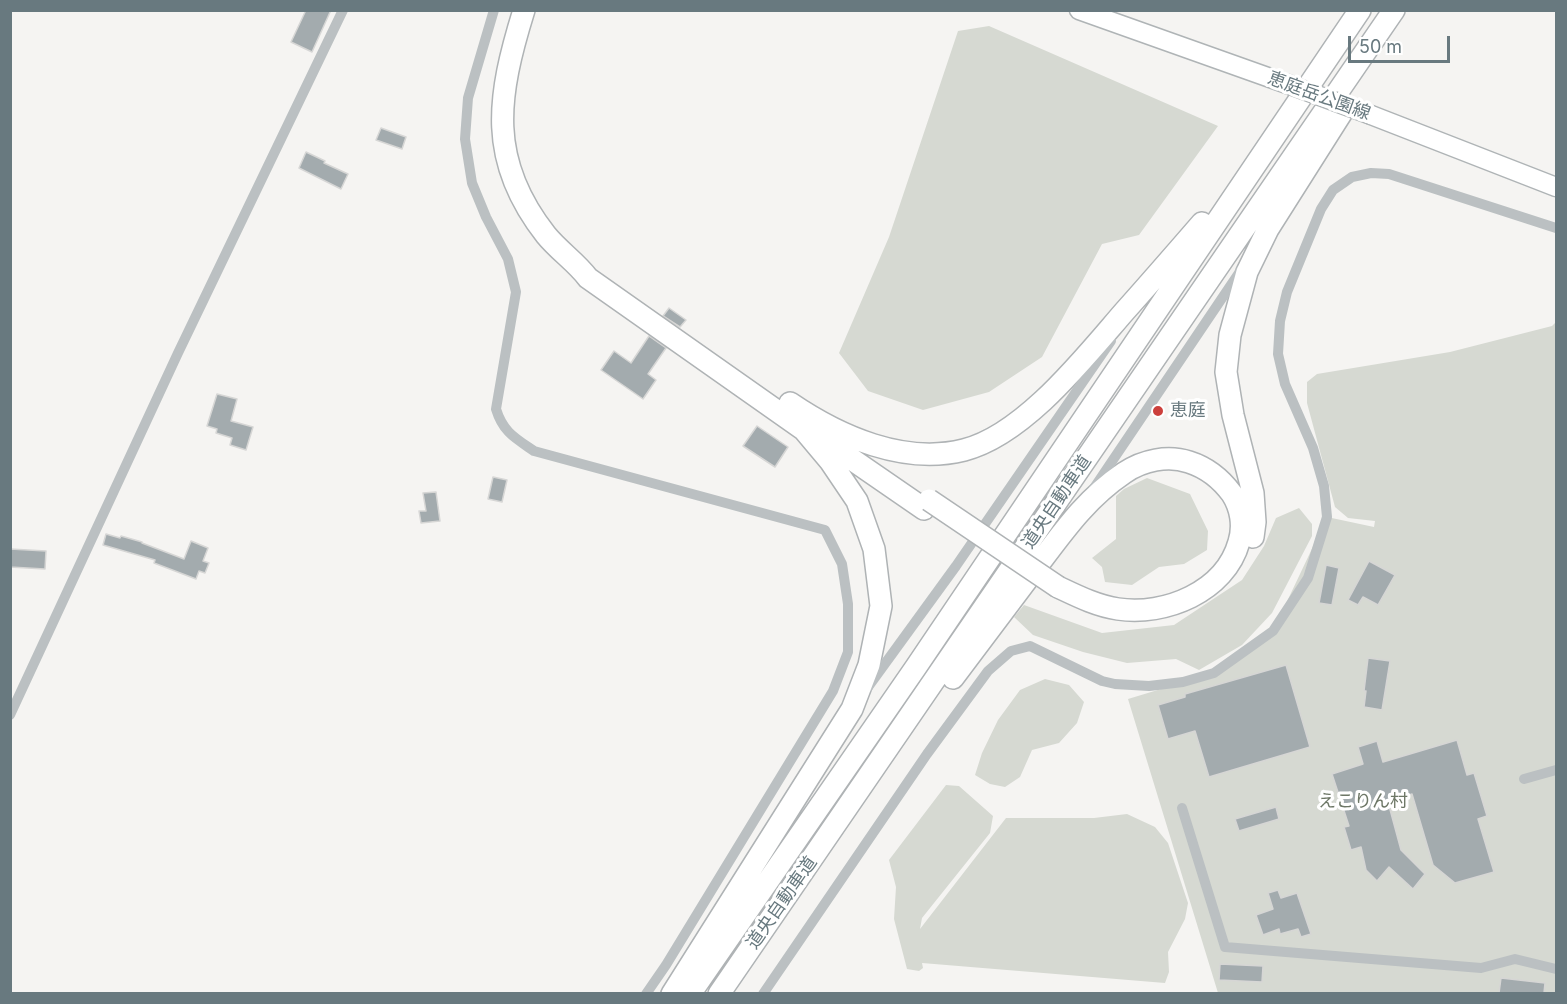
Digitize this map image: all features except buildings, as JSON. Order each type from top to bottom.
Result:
[{"type":"highway","points":[[524,10],[510,55],[503,101],[504,141],[510,176],[525,205],[548,237],[577,264],[588,278],[809,424],[1086,612],[1123,622],[1152,622],[1178,615],[1195,607],[1227,584],[1240,569],[1252,545],[1256,522],[1253,493],[1233,415],[1226,372],[1230,334],[1247,272],[1268,229],[1408,10]]},
{"type":"highway","name":"道央自動車道","points":[[690,993],[842,776],[1132,345],[1271,145],[1360,10]]},
{"type":"highway","name":"道央自動車道","points":[[720,993],[1394,10]]},
{"type":"highway","points":[[809,424],[880,447],[913,454],[942,454],[967,449],[992,438],[1036,406],[1084,358],[1271,145]]},
{"type":"highway","points":[[672,993],[852,709],[869,665],[881,606],[874,549],[857,501],[809,424]]},
{"type":"highway","points":[[720,993],[1079,511],[1111,482],[1137,466],[1165,459],[1179,459],[1200,466],[1215,475],[1236,500],[1241,516],[1242,534],[1230,564],[1201,591],[1182,601],[1159,608],[1117,609],[1054,591]]},
{"type":"main road","name":"恵庭岳公園線","points":[[1079,10],[1290,85],[1557,187]]},
{"type":"street","points":[[10,715],[183,342],[343,10]]},
{"type":"street","points":[[494,10],[468,98],[465,139],[472,183],[486,217],[508,259],[516,292],[496,409],[501,424],[514,437],[534,451],[825,530],[842,564],[848,604],[848,652],[833,692],[672,955],[646,993]]},
{"type":"street","points":[[763,993],[927,754],[988,671],[1011,651],[1030,646],[1102,681],[1149,686],[1183,682],[1215,673],[1273,631],[1308,578],[1327,517],[1324,486],[1312,448],[1285,384],[1278,354],[1280,321],[1287,292],[1321,209],[1333,190],[1352,177],[1371,173],[1389,174],[1557,228]]},
{"type":"street","points":[[1079,511],[1268,229]]},
{"type":"street","points":[[852,709],[956,566],[1159,273]]},
{"type":"street","points":[[1524,780],[1557,770]]},
{"type":"street","points":[[1182,808],[1225,946],[1481,968],[1515,959],[1557,969]]},
{"type":"green space","points":[[989,26],[1218,126],[1139,235],[1102,244],[1042,357],[989,392],[923,410],[868,391],[839,353],[889,237],[958,31]]},
{"type":"green space","name":"えこりん村","points":[[1556,322],[1556,993],[1218,993],[1128,699],[1214,673],[1273,631],[1327,517],[1374,527],[1375,521],[1348,518],[1335,507],[1307,403],[1307,382],[1317,374],[1450,352],[1552,326]]},
{"type":"green space","points":[[1147,478],[1190,494],[1208,531],[1207,550],[1184,564],[1159,567],[1132,585],[1105,582],[1102,567],[1092,558],[1116,539],[1116,496],[1124,489]]},
{"type":"green space","points":[[1299,508],[1312,524],[1312,536],[1272,613],[1242,645],[1199,670],[1176,659],[1127,663],[1083,652],[1033,635],[1014,617],[1024,605],[1102,633],[1174,625],[1242,580],[1264,546],[1276,518]]},
{"type":"green space","points":[[1045,679],[1069,685],[1084,702],[1077,723],[1059,743],[1032,750],[1020,777],[1005,787],[990,784],[975,775],[982,753],[998,720],[1020,690]]},
{"type":"green space","points":[[946,785],[959,786],[993,816],[990,833],[922,918],[920,929],[1006,818],[1094,818],[1127,814],[1155,827],[1168,843],[1188,903],[1185,919],[1168,952],[1169,972],[1165,983],[922,963],[923,968],[919,971],[907,969],[894,919],[896,887],[889,860]]},
{"type":"place","name":"恵庭","points":[[1158,411]]}]
